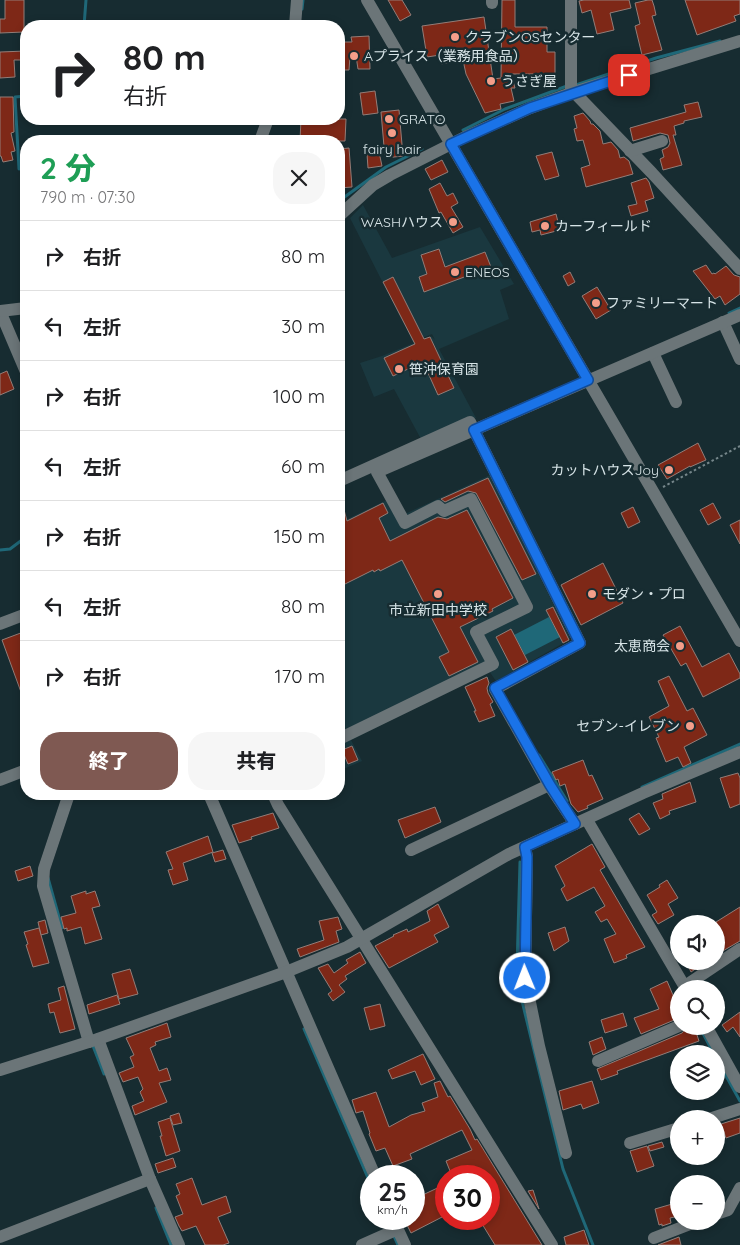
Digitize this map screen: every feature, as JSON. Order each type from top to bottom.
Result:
[{"type":"street","points":[[295,20],[297,0]]},
{"type":"street","points":[[367,0],[740,641]]},
{"type":"street","points":[[571,0],[571,83],[574,92],[740,269]]},
{"type":"street","points":[[345,211],[373,185],[451,144],[514,114],[574,92],[740,41]]},
{"type":"street","points":[[630,151],[662,141]]},
{"type":"street","points":[[20,309],[0,311],[20,358]]},
{"type":"street","points":[[345,736],[493,664],[476,632],[526,607],[472,498],[444,511],[438,506],[405,523],[377,472],[476,433],[588,380],[740,315]]},
{"type":"street","points":[[724,322],[740,359]]},
{"type":"street","points":[[653,353],[676,402]]},
{"type":"street","points":[[345,478],[470,422],[580,643],[499,687]]},
{"type":"street","points":[[0,624],[20,616]]},
{"type":"street","points":[[484,668],[499,687],[550,785],[581,822],[680,980]]},
{"type":"street","points":[[0,1070],[93,1041],[286,972],[359,941],[510,854],[643,793],[740,752]]},
{"type":"street","points":[[0,780],[20,772]]},
{"type":"street","points":[[411,850],[550,785]]},
{"type":"street","points":[[67,800],[44,869],[43,886],[93,1041],[179,1245]]},
{"type":"street","points":[[212,800],[370,1165]]},
{"type":"street","points":[[276,800],[359,941],[552,1245]]},
{"type":"street","points":[[525,847],[527,857],[525,978],[539,1046],[566,1153]]},
{"type":"street","points":[[696,980],[740,949]]},
{"type":"street","points":[[598,1061],[670,1030]]},
{"type":"street","points":[[711,1035],[738,1083]]},
{"type":"street","points":[[725,1114],[740,1109]]},
{"type":"street","points":[[630,1143],[670,1131]]},
{"type":"street","points":[[0,1236],[150,1179]]},
{"type":"street","points":[[725,1211],[728,1210],[740,1188]]},
{"type":"street","points":[[362,1245],[390,1230]]},
{"type":"street","points":[[395,1230],[405,1245]]},
{"type":"street","points":[[654,1238],[675,1230]]},
{"type":"path","points":[[653,492],[740,446]]},
{"type":"shaded area","points":[[363,205],[392,258],[480,227],[514,284],[500,290],[509,319],[439,349],[476,418],[422,441],[394,389],[374,397],[360,363],[431,336],[435,340],[432,334],[413,342],[350,218]]},
{"type":"shaded area","points":[[490,475],[570,637],[569,640],[496,681],[489,671],[351,740],[362,761],[345,768],[345,520],[387,500],[396,518]]},
{"type":"water","points":[[549,617],[560,637],[525,655],[514,635]]},
{"type":"building","points":[[5,0],[24,0],[24,20],[20,20],[20,32],[0,33],[0,19],[5,19]]},
{"type":"building","points":[[388,0],[402,0],[411,15],[400,21]]},
{"type":"building","points":[[502,0],[515,0],[515,27],[547,27],[547,52],[555,52],[555,74],[511,74],[515,88],[511,88],[514,101],[500,104],[501,109],[485,113],[466,74],[463,60],[441,64],[440,55],[427,57],[422,26],[484,17],[493,79],[501,78]]},
{"type":"building","points":[[629,0],[631,8],[610,13],[614,30],[597,34],[591,10],[582,13],[579,1]]},
{"type":"building","points":[[652,0],[654,6],[656,15],[652,16],[662,50],[642,55],[635,26],[640,24],[635,3]]},
{"type":"building","points":[[685,0],[740,0],[740,14],[734,16],[736,21],[697,35]]},
{"type":"building","name":"Aプライス（業務用食品）","points":[[369,36],[370,69],[358,69],[356,56],[350,56],[349,70],[345,70],[345,42],[352,42],[351,37]]},
{"type":"building","points":[[20,51],[20,60],[14,60],[15,77],[0,78],[0,52]]},
{"type":"building","points":[[375,91],[378,113],[363,115],[360,93]]},
{"type":"building","points":[[0,97],[13,97],[14,132],[11,133],[15,151],[11,152],[13,160],[3,162],[0,156]]},
{"type":"building","points":[[698,102],[702,117],[684,121],[684,123],[674,126],[676,135],[673,135],[682,165],[663,170],[660,159],[664,157],[662,150],[668,147],[670,143],[668,135],[660,133],[633,141],[630,128],[686,112],[684,105]]},
{"type":"building","points":[[399,110],[403,156],[385,158],[381,112]]},
{"type":"building","points":[[583,113],[591,124],[600,131],[603,144],[611,142],[618,150],[620,158],[624,157],[629,161],[633,174],[586,187],[581,168],[590,165],[583,140],[577,141],[574,129],[577,128],[574,116]]},
{"type":"building","points":[[346,119],[345,141],[345,135],[300,135],[301,125],[345,125]]},
{"type":"building","points":[[345,148],[349,148],[352,187],[345,188]]},
{"type":"building","points":[[379,152],[382,166],[368,168],[367,154]]},
{"type":"building","points":[[552,152],[559,176],[545,180],[536,156]]},
{"type":"building","points":[[442,160],[448,172],[431,180],[425,169]]},
{"type":"building","points":[[646,178],[654,198],[645,201],[648,211],[631,216],[628,206],[637,204],[631,183]]},
{"type":"building","points":[[440,183],[447,196],[453,193],[458,203],[451,207],[463,227],[453,233],[441,212],[439,213],[429,189]]},
{"type":"building","name":"カーフィールド","points":[[556,214],[560,230],[541,235],[540,230],[532,232],[530,222]]},
{"type":"building","name":"ENEOS","points":[[439,249],[445,267],[485,252],[491,267],[424,292],[419,277],[427,274],[421,255]]},
{"type":"building","points":[[706,265],[712,274],[726,266],[734,275],[740,277],[740,294],[725,305],[720,296],[715,299],[693,271]]},
{"type":"building","points":[[570,272],[575,282],[568,286],[563,276]]},
{"type":"building","name":"笹沖保育園","points":[[393,277],[424,339],[430,337],[454,388],[438,395],[423,362],[393,376],[384,358],[415,344],[383,282]]},
{"type":"building","name":"ファミリーマート","points":[[597,287],[611,310],[596,319],[582,296]]},
{"type":"building","points":[[7,371],[14,389],[0,395],[0,374]]},
{"type":"building","points":[[698,443],[706,460],[690,466],[667,479],[658,465]]},
{"type":"building","points":[[488,478],[536,574],[522,580],[476,493],[468,491],[445,502],[441,499]]},
{"type":"building","points":[[383,503],[388,513],[379,518],[390,541],[438,517],[447,519],[467,510],[513,598],[492,609],[493,611],[460,627],[478,662],[449,676],[439,657],[449,652],[402,560],[380,571],[379,569],[374,572],[373,570],[345,584],[345,513],[347,521]]},
{"type":"building","points":[[713,503],[721,518],[708,525],[700,510]]},
{"type":"building","points":[[633,507],[640,522],[628,528],[621,513]]},
{"type":"building","points":[[740,520],[740,544],[730,525]]},
{"type":"building","name":"モダン・プロ","points":[[603,563],[623,603],[581,625],[561,585]]},
{"type":"building","points":[[553,607],[569,640],[563,643],[546,610]]},
{"type":"building","points":[[680,626],[702,667],[729,653],[740,674],[740,678],[703,697],[686,663],[681,666],[663,635]]},
{"type":"building","points":[[511,629],[528,662],[513,670],[496,637]]},
{"type":"building","points":[[20,633],[20,689],[2,640]]},
{"type":"building","points":[[669,676],[687,711],[693,708],[707,735],[684,747],[691,763],[683,767],[678,757],[666,762],[656,738],[659,737],[649,717],[669,706],[658,681]]},
{"type":"building","points":[[487,677],[489,683],[488,693],[493,702],[490,704],[495,716],[479,722],[465,687]]},
{"type":"building","points":[[352,746],[358,760],[348,764],[345,757],[345,749]]},
{"type":"building","points":[[583,760],[589,776],[592,775],[603,799],[578,812],[571,804],[565,784],[560,786],[558,779],[556,780],[552,772]]},
{"type":"building","points":[[738,773],[740,778],[740,804],[730,808],[720,778]]},
{"type":"building","points":[[690,782],[696,802],[669,811],[670,814],[660,819],[653,803],[663,799],[662,794]]},
{"type":"building","points":[[435,807],[441,822],[405,838],[398,820]]},
{"type":"building","points":[[273,813],[279,828],[239,843],[232,825]]},
{"type":"building","points":[[639,813],[650,829],[639,835],[629,819]]},
{"type":"building","points":[[208,836],[213,852],[183,863],[188,880],[173,885],[168,870],[173,869],[166,852]]},
{"type":"building","points":[[592,844],[605,867],[600,870],[645,947],[626,955],[627,958],[614,963],[604,939],[616,934],[607,919],[601,922],[595,912],[605,906],[594,887],[567,901],[561,889],[565,886],[555,866]]},
{"type":"building","points":[[223,850],[226,859],[215,862],[212,853]]},
{"type":"building","points":[[30,866],[33,876],[18,881],[15,871]]},
{"type":"building","points":[[667,880],[678,898],[668,904],[674,915],[670,915],[670,917],[658,924],[652,915],[657,912],[647,895],[660,887],[659,885]]},
{"type":"building","points":[[86,891],[86,894],[95,891],[100,906],[92,908],[102,939],[85,944],[81,927],[67,931],[67,928],[64,929],[61,917],[76,913],[71,896]]},
{"type":"building","points":[[438,904],[449,927],[434,935],[438,942],[389,968],[375,946],[393,935],[407,929],[408,932],[430,921],[427,911]]},
{"type":"building","points":[[740,907],[740,941],[725,950],[725,916]]},
{"type":"building","points":[[338,917],[342,929],[336,931],[339,942],[300,957],[297,949],[324,940],[319,921]]},
{"type":"building","points":[[45,920],[48,933],[41,935],[38,922]]},
{"type":"building","points":[[565,927],[569,941],[554,951],[548,933]]},
{"type":"building","points":[[39,928],[49,963],[33,967],[24,932]]},
{"type":"building","points":[[360,952],[366,963],[345,976],[347,979],[339,985],[345,992],[333,1001],[328,994],[332,991],[318,968],[328,964],[334,973],[348,963],[346,960]]},
{"type":"building","points":[[130,969],[138,994],[119,999],[112,974]]},
{"type":"building","points":[[667,981],[670,988],[670,1022],[641,1034],[634,1018],[659,1009],[650,989]]},
{"type":"building","points":[[64,986],[75,1029],[60,1033],[54,1012],[50,1013],[48,1004],[61,1000],[58,988]]},
{"type":"building","points":[[117,995],[120,1004],[89,1014],[87,1005]]},
{"type":"building","points":[[380,1004],[385,1026],[370,1030],[364,1008]]},
{"type":"building","points":[[740,1012],[740,1037],[733,1027],[727,1032],[725,1023]]},
{"type":"building","points":[[623,1013],[627,1026],[605,1033],[601,1020]]},
{"type":"building","points":[[167,1023],[171,1037],[155,1042],[156,1045],[150,1048],[159,1071],[167,1068],[171,1080],[159,1083],[167,1102],[135,1115],[132,1106],[144,1101],[140,1092],[143,1089],[138,1077],[123,1082],[119,1073],[134,1067],[130,1057],[134,1055],[126,1038]]},
{"type":"building","points":[[677,1035],[697,1035],[699,1041],[688,1045],[670,1045],[670,1052],[617,1071],[618,1074],[601,1080],[597,1069]]},
{"type":"building","points":[[602,1037],[606,1049],[593,1055],[589,1042]]},
{"type":"building","points":[[423,1054],[435,1079],[421,1085],[415,1071],[392,1079],[388,1070]]},
{"type":"building","points":[[440,1081],[475,1140],[477,1139],[493,1165],[448,1165],[446,1161],[472,1150],[462,1130],[410,1154],[412,1159],[396,1165],[393,1165],[385,1148],[376,1151],[363,1111],[356,1113],[352,1100],[376,1092],[389,1127],[411,1115],[425,1111],[422,1103],[438,1097],[434,1083]]},
{"type":"building","points":[[592,1081],[599,1103],[583,1109],[581,1104],[563,1110],[559,1091]]},
{"type":"building","points":[[179,1113],[182,1123],[173,1125],[170,1116]]},
{"type":"building","points":[[170,1118],[180,1151],[166,1156],[158,1122]]},
{"type":"building","points":[[740,1118],[740,1133],[726,1138],[725,1123]]},
{"type":"building","points":[[662,1142],[664,1147],[650,1151],[648,1146]]},
{"type":"building","points":[[647,1146],[654,1166],[637,1172],[630,1151]]},
{"type":"building","points":[[173,1158],[176,1167],[158,1173],[155,1164]]},
{"type":"building","points":[[500,1177],[542,1245],[495,1245],[486,1230],[500,1230]]},
{"type":"building","points":[[192,1178],[202,1205],[226,1196],[231,1212],[218,1218],[229,1243],[205,1245],[196,1226],[182,1231],[179,1226],[175,1217],[183,1214],[176,1196],[180,1194],[176,1184]]},
{"type":"building","points":[[435,1189],[435,1221],[425,1226],[425,1194]]},
{"type":"building","points":[[533,1190],[539,1209],[528,1191]]},
{"type":"building","points":[[670,1205],[670,1223],[659,1225],[655,1209]]},
{"type":"building","points":[[584,1230],[589,1245],[566,1245],[564,1237]]},
{"type":"building","points":[[679,1237],[681,1245],[658,1245]]},
{"type":"waterway","points":[[84,20],[86,0]]},
{"type":"waterway","points":[[302,9],[303,0]]},
{"type":"waterway","points":[[576,85],[656,58],[720,41]]},
{"type":"waterway","points":[[463,130],[505,109],[567,86]]},
{"type":"waterway","points":[[19,169],[15,97],[20,97]]},
{"type":"waterway","points":[[345,197],[386,167],[422,149]]},
{"type":"waterway","points":[[729,313],[740,308]]},
{"type":"waterway","points":[[0,550],[10,549],[20,542]]},
{"type":"waterway","points":[[642,787],[740,744]]},
{"type":"waterway","points":[[539,755],[567,801]]},
{"type":"waterway","points":[[520,862],[517,968],[522,1001],[563,1169],[593,1245]]},
{"type":"waterway","points":[[48,878],[62,928]]},
{"type":"waterway","points":[[304,1029],[362,1165]]},
{"type":"waterway","points":[[704,1035],[709,1045]]},
{"type":"waterway","points":[[93,1046],[104,1074]]},
{"type":"waterway","points":[[725,1074],[740,1101]]},
{"type":"waterway","points":[[156,1208],[171,1245]]},
{"type":"waterway","points":[[393,1234],[398,1245]]},
{"type":"place","name":"クラブンOSセンター","points":[[455,37]]},
{"type":"place","name":"Aプライス（業務用食品）","points":[[354,56]]},
{"type":"place","name":"うさぎ屋","points":[[491,81]]},
{"type":"place","name":"GRATO","points":[[389,119]]},
{"type":"place","name":"fairy hair","points":[[392,133]]},
{"type":"place","name":"WASHハウス","points":[[453,222]]},
{"type":"place","name":"カーフィールド","points":[[545,226]]},
{"type":"place","name":"ENEOS","points":[[455,272]]},
{"type":"place","name":"ファミリーマート","points":[[596,303]]},
{"type":"place","name":"笹沖保育園","points":[[399,369]]},
{"type":"place","name":"カットハウスJoy","points":[[669,470]]},
{"type":"place","name":"市立新田中学校","points":[[438,594]]},
{"type":"place","name":"モダン・プロ","points":[[592,594]]},
{"type":"place","name":"太恵商会","points":[[680,646]]},
{"type":"place","name":"セブン-イレブン","points":[[690,726]]},
{"type":"route","points":[[525,978],[527,857],[525,847],[575,824],[550,785],[495,688],[580,643],[474,430],[588,380],[451,144],[514,114],[574,92],[629,75]]}]
